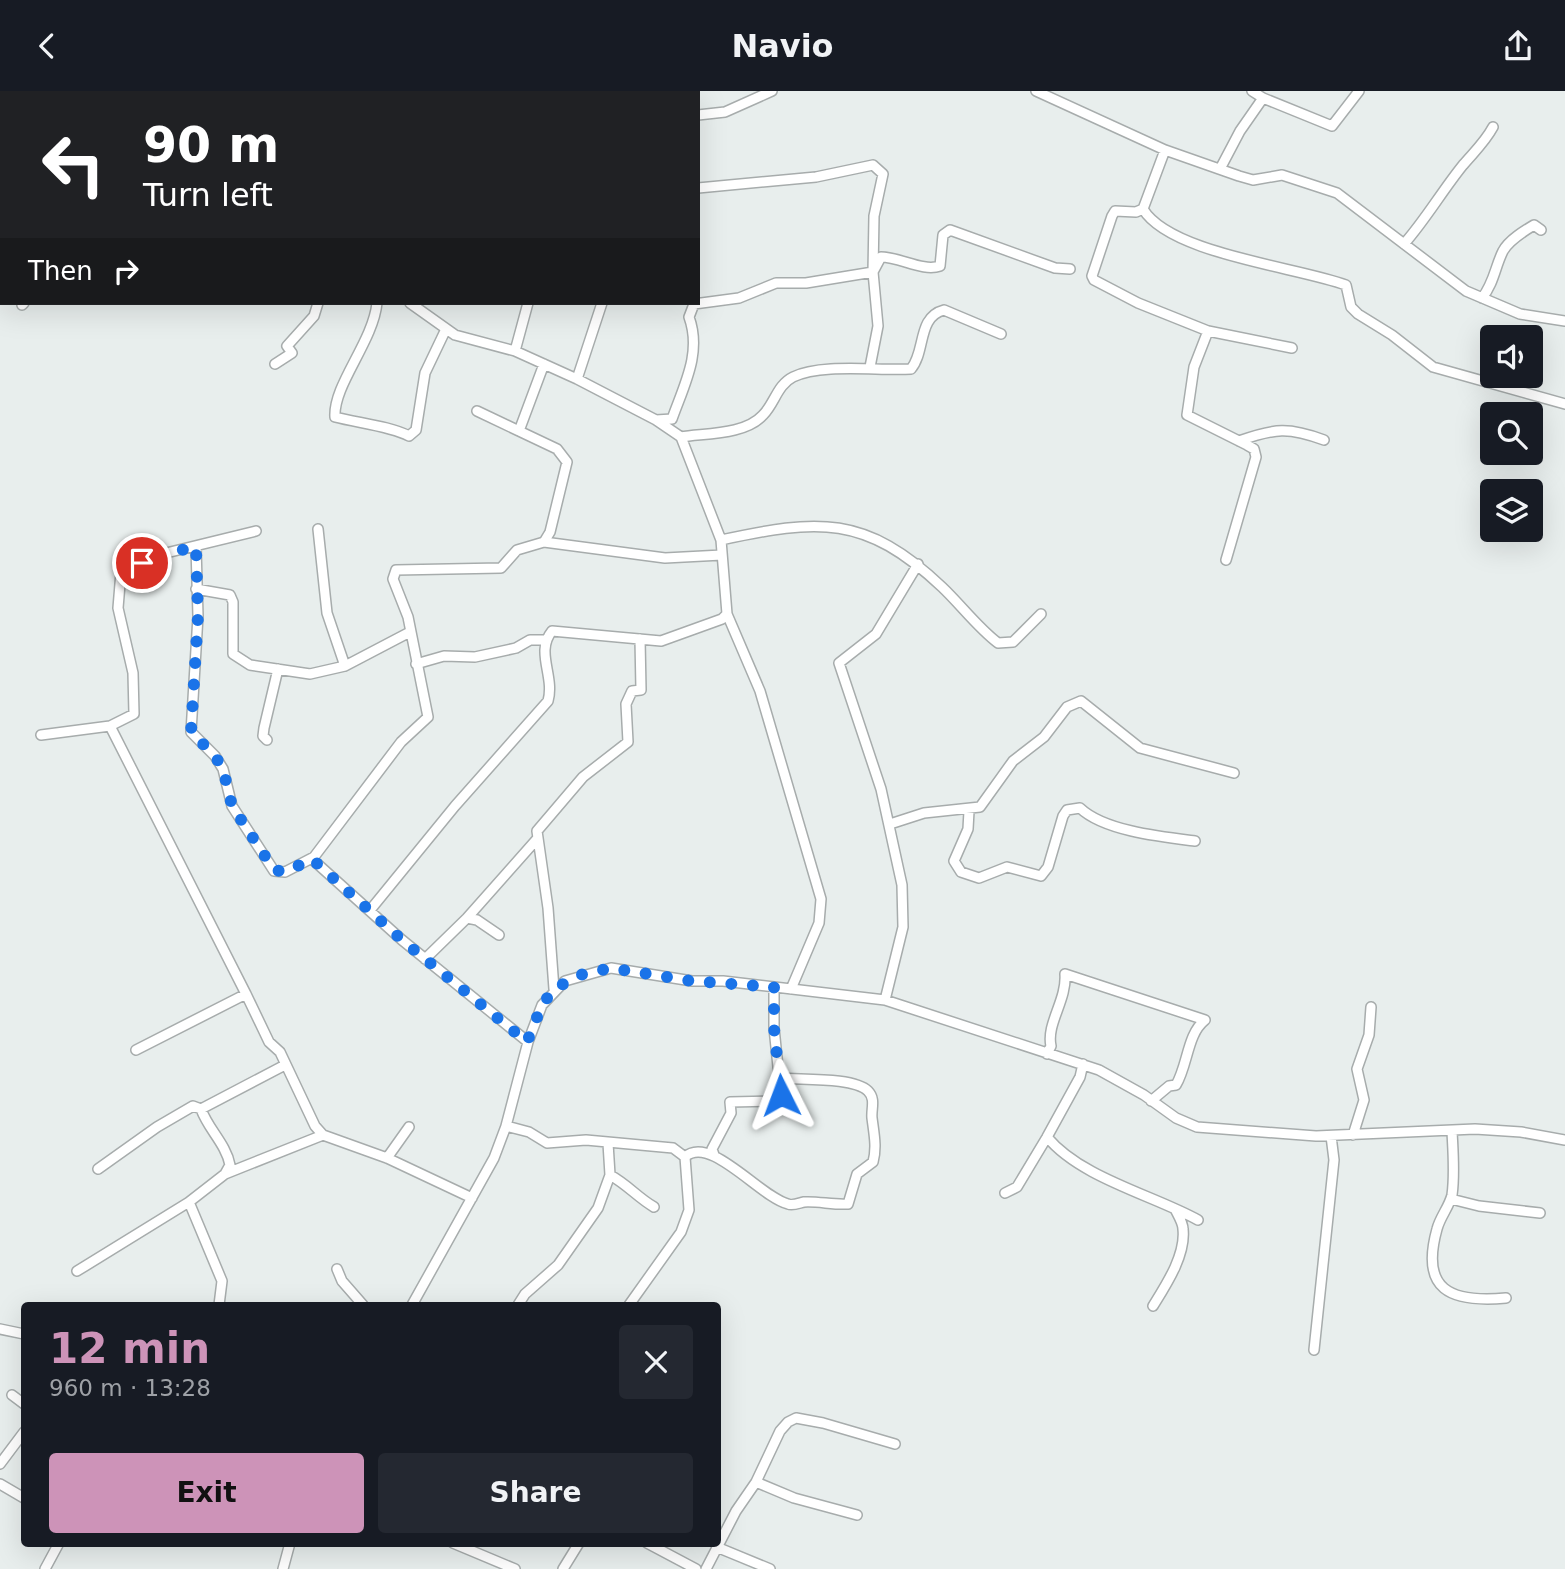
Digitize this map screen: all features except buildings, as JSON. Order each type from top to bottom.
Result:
[{"type":"street","points":[[700,115],[725,112],[772,91]]},
{"type":"street","points":[[1036,91],[1165,150],[1220,169],[1253,180],[1282,175],[1301,179],[1337,193],[1466,291],[1520,314],[1565,321]]},
{"type":"street","points":[[1252,91],[1263,98],[1332,125],[1359,91]]},
{"type":"street","points":[[1220,169],[1240,131],[1263,98]]},
{"type":"street","points":[[1404,244],[1421,225],[1463,165],[1484,143],[1493,127]]},
{"type":"street","points":[[1165,150],[1143,209],[1136,212],[1115,211],[1092,276],[1094,280],[1138,303],[1208,331],[1292,348]]},
{"type":"street","points":[[700,188],[816,177],[873,165],[883,174],[874,216],[873,272],[878,316],[870,367]]},
{"type":"street","points":[[1143,209],[1148,218],[1188,241],[1346,285],[1351,307],[1358,314],[1392,334],[1433,367],[1565,404]]},
{"type":"street","points":[[1482,298],[1496,277],[1503,251],[1534,225],[1541,230]]},
{"type":"street","points":[[873,272],[881,257],[897,257],[932,269],[940,266],[943,235],[950,230],[1055,268],[1070,269]]},
{"type":"street","points":[[700,303],[739,298],[776,283],[806,283],[873,272]]},
{"type":"street","points":[[275,364],[292,353],[287,346],[314,316],[317,305]]},
{"type":"street","points":[[376,305],[369,333],[334,401],[335,417],[378,428],[393,428],[409,436],[416,430],[425,373],[446,329]]},
{"type":"street","points":[[413,305],[455,335],[515,351],[544,363],[656,420],[681,437],[721,540],[727,614],[760,691],[821,899],[818,923],[791,989]]},
{"type":"street","points":[[515,351],[527,305]]},
{"type":"street","points":[[577,379],[601,305]]},
{"type":"street","points":[[656,420],[672,419],[694,361],[693,329],[689,317],[694,305]]},
{"type":"street","points":[[681,437],[710,435],[752,423],[764,415],[782,384],[799,375],[870,367],[911,369],[916,362],[928,320],[944,310],[1001,334]]},
{"type":"street","points":[[1208,331],[1194,367],[1187,415],[1254,449],[1256,457],[1226,560]]},
{"type":"street","points":[[519,431],[544,363]]},
{"type":"street","points":[[477,411],[557,449],[567,461],[550,532],[544,543]]},
{"type":"street","points":[[1239,440],[1265,431],[1289,429],[1324,440]]},
{"type":"street","points":[[721,540],[799,525],[833,526],[863,535],[918,564],[998,643],[1013,642],[1041,614]]},
{"type":"street","points":[[318,529],[327,613],[345,666]]},
{"type":"street","points":[[41,736],[110,726],[134,714],[133,673],[118,608],[121,572],[162,554],[256,531]]},
{"type":"street","points":[[196,547],[198,616],[191,732],[215,756],[223,769],[232,806],[274,870],[285,872],[312,859],[401,742],[425,723],[428,717],[408,633],[408,617],[393,579],[396,571],[501,568],[517,550],[544,543],[664,558],[722,555]]},
{"type":"street","points":[[885,1000],[904,927],[902,885],[890,824],[839,663],[876,634],[918,564]]},
{"type":"street","points":[[197,589],[230,596],[233,602],[233,654],[250,665],[310,674],[345,666],[408,633]]},
{"type":"street","points":[[416,664],[444,656],[475,657],[516,648],[530,640],[544,640],[552,631],[661,641],[722,619],[727,614]]},
{"type":"street","points":[[554,989],[548,908],[537,831],[583,777],[628,742],[626,704],[632,691],[640,689],[640,639]]},
{"type":"street","points":[[371,909],[455,806],[548,701],[550,681],[544,640]]},
{"type":"street","points":[[267,740],[263,736],[264,728],[278,669]]},
{"type":"street","points":[[890,824],[947,809],[969,811],[980,807],[1013,761],[1044,737],[1067,707],[1081,701],[1140,748],[1234,773]]},
{"type":"street","points":[[110,726],[269,1042],[280,1052],[315,1126],[323,1135],[387,1158],[472,1198]]},
{"type":"street","points":[[969,811],[968,829],[954,860],[961,872],[978,877],[1007,867],[1041,876],[1048,867],[1067,810],[1080,808],[1089,817],[1128,829],[1195,841]]},
{"type":"street","points":[[425,959],[467,918],[537,839]]},
{"type":"street","points":[[312,859],[425,959],[527,1042]]},
{"type":"street","points":[[467,918],[477,920],[499,935]]},
{"type":"street","points":[[414,1302],[494,1158],[506,1126],[527,1042],[542,1005],[554,989],[580,975],[611,968],[692,981],[885,1000],[1100,1070],[1175,1118],[1197,1126],[1246,1133],[1331,1136],[1452,1131],[1521,1132],[1565,1140]]},
{"type":"street","points":[[1047,1054],[1051,1046],[1049,1037],[1066,989],[1065,974],[1205,1020],[1195,1028],[1185,1070],[1175,1085],[1169,1086],[1151,1101]]},
{"type":"street","points":[[714,1155],[712,1149],[731,1112],[730,1102],[776,1101],[781,1095],[774,1028],[774,987]]},
{"type":"street","points":[[136,1050],[246,994]]},
{"type":"street","points":[[1353,1135],[1353,1126],[1364,1100],[1357,1069],[1369,1035],[1371,1007]]},
{"type":"street","points":[[1005,1193],[1017,1187],[1047,1137],[1059,1109],[1080,1077],[1083,1064]]},
{"type":"street","points":[[201,1109],[285,1065]]},
{"type":"street","points":[[685,1157],[700,1151],[714,1155],[760,1190],[790,1205],[806,1202],[848,1204],[857,1174],[873,1162],[876,1152],[873,1099],[868,1091],[857,1085],[781,1078]]},
{"type":"street","points":[[98,1169],[157,1127],[193,1106],[201,1109],[229,1160],[225,1174]]},
{"type":"street","points":[[506,1126],[529,1132],[547,1143],[586,1140],[673,1148],[685,1157],[689,1210],[681,1232],[631,1302]]},
{"type":"street","points":[[387,1158],[409,1127]]},
{"type":"street","points":[[1452,1131],[1454,1172],[1451,1199],[1437,1226],[1431,1254],[1433,1271],[1440,1289],[1457,1297],[1506,1298]]},
{"type":"street","points":[[77,1271],[189,1202],[225,1174],[323,1135]]},
{"type":"street","points":[[1314,1350],[1334,1160],[1331,1136]]},
{"type":"street","points":[[1047,1137],[1058,1150],[1121,1188],[1198,1220]]},
{"type":"street","points":[[520,1302],[537,1282],[558,1265],[598,1207],[610,1175],[608,1143]]},
{"type":"street","points":[[610,1175],[631,1186],[637,1197],[654,1207]]},
{"type":"street","points":[[1451,1199],[1479,1206],[1540,1213]]},
{"type":"street","points":[[189,1202],[222,1281],[219,1302]]},
{"type":"street","points":[[1153,1306],[1166,1285],[1182,1246],[1184,1228],[1175,1209]]},
{"type":"street","points":[[337,1269],[342,1281],[360,1302]]},
{"type":"street","points":[[0,1329],[21,1333]]},
{"type":"street","points":[[12,1395],[21,1402]]},
{"type":"street","points":[[721,1544],[736,1511],[756,1482],[780,1431],[796,1418],[895,1444]]},
{"type":"street","points":[[0,1464],[21,1436]]},
{"type":"street","points":[[756,1482],[794,1498],[856,1515]]},
{"type":"street","points":[[0,1484],[21,1496]]},
{"type":"street","points":[[45,1569],[57,1547]]},
{"type":"street","points":[[283,1569],[289,1547]]},
{"type":"street","points":[[473,1547],[491,1559],[515,1569]]},
{"type":"street","points":[[563,1569],[577,1547]]},
{"type":"street","points":[[655,1547],[696,1569]]},
{"type":"street","points":[[706,1569],[719,1548],[770,1569]]},
{"type":"street","points":[[486,1569],[491,1559]]},
{"type":"route","points":[[142,563],[162,554],[196,547],[198,616],[191,732],[215,756],[223,769],[232,806],[240,822],[274,870],[278,873],[293,870],[312,859],[371,909],[402,940],[527,1042],[542,1005],[554,989],[580,975],[611,968],[692,981],[723,981],[774,987],[774,1028],[781,1095]]}]
